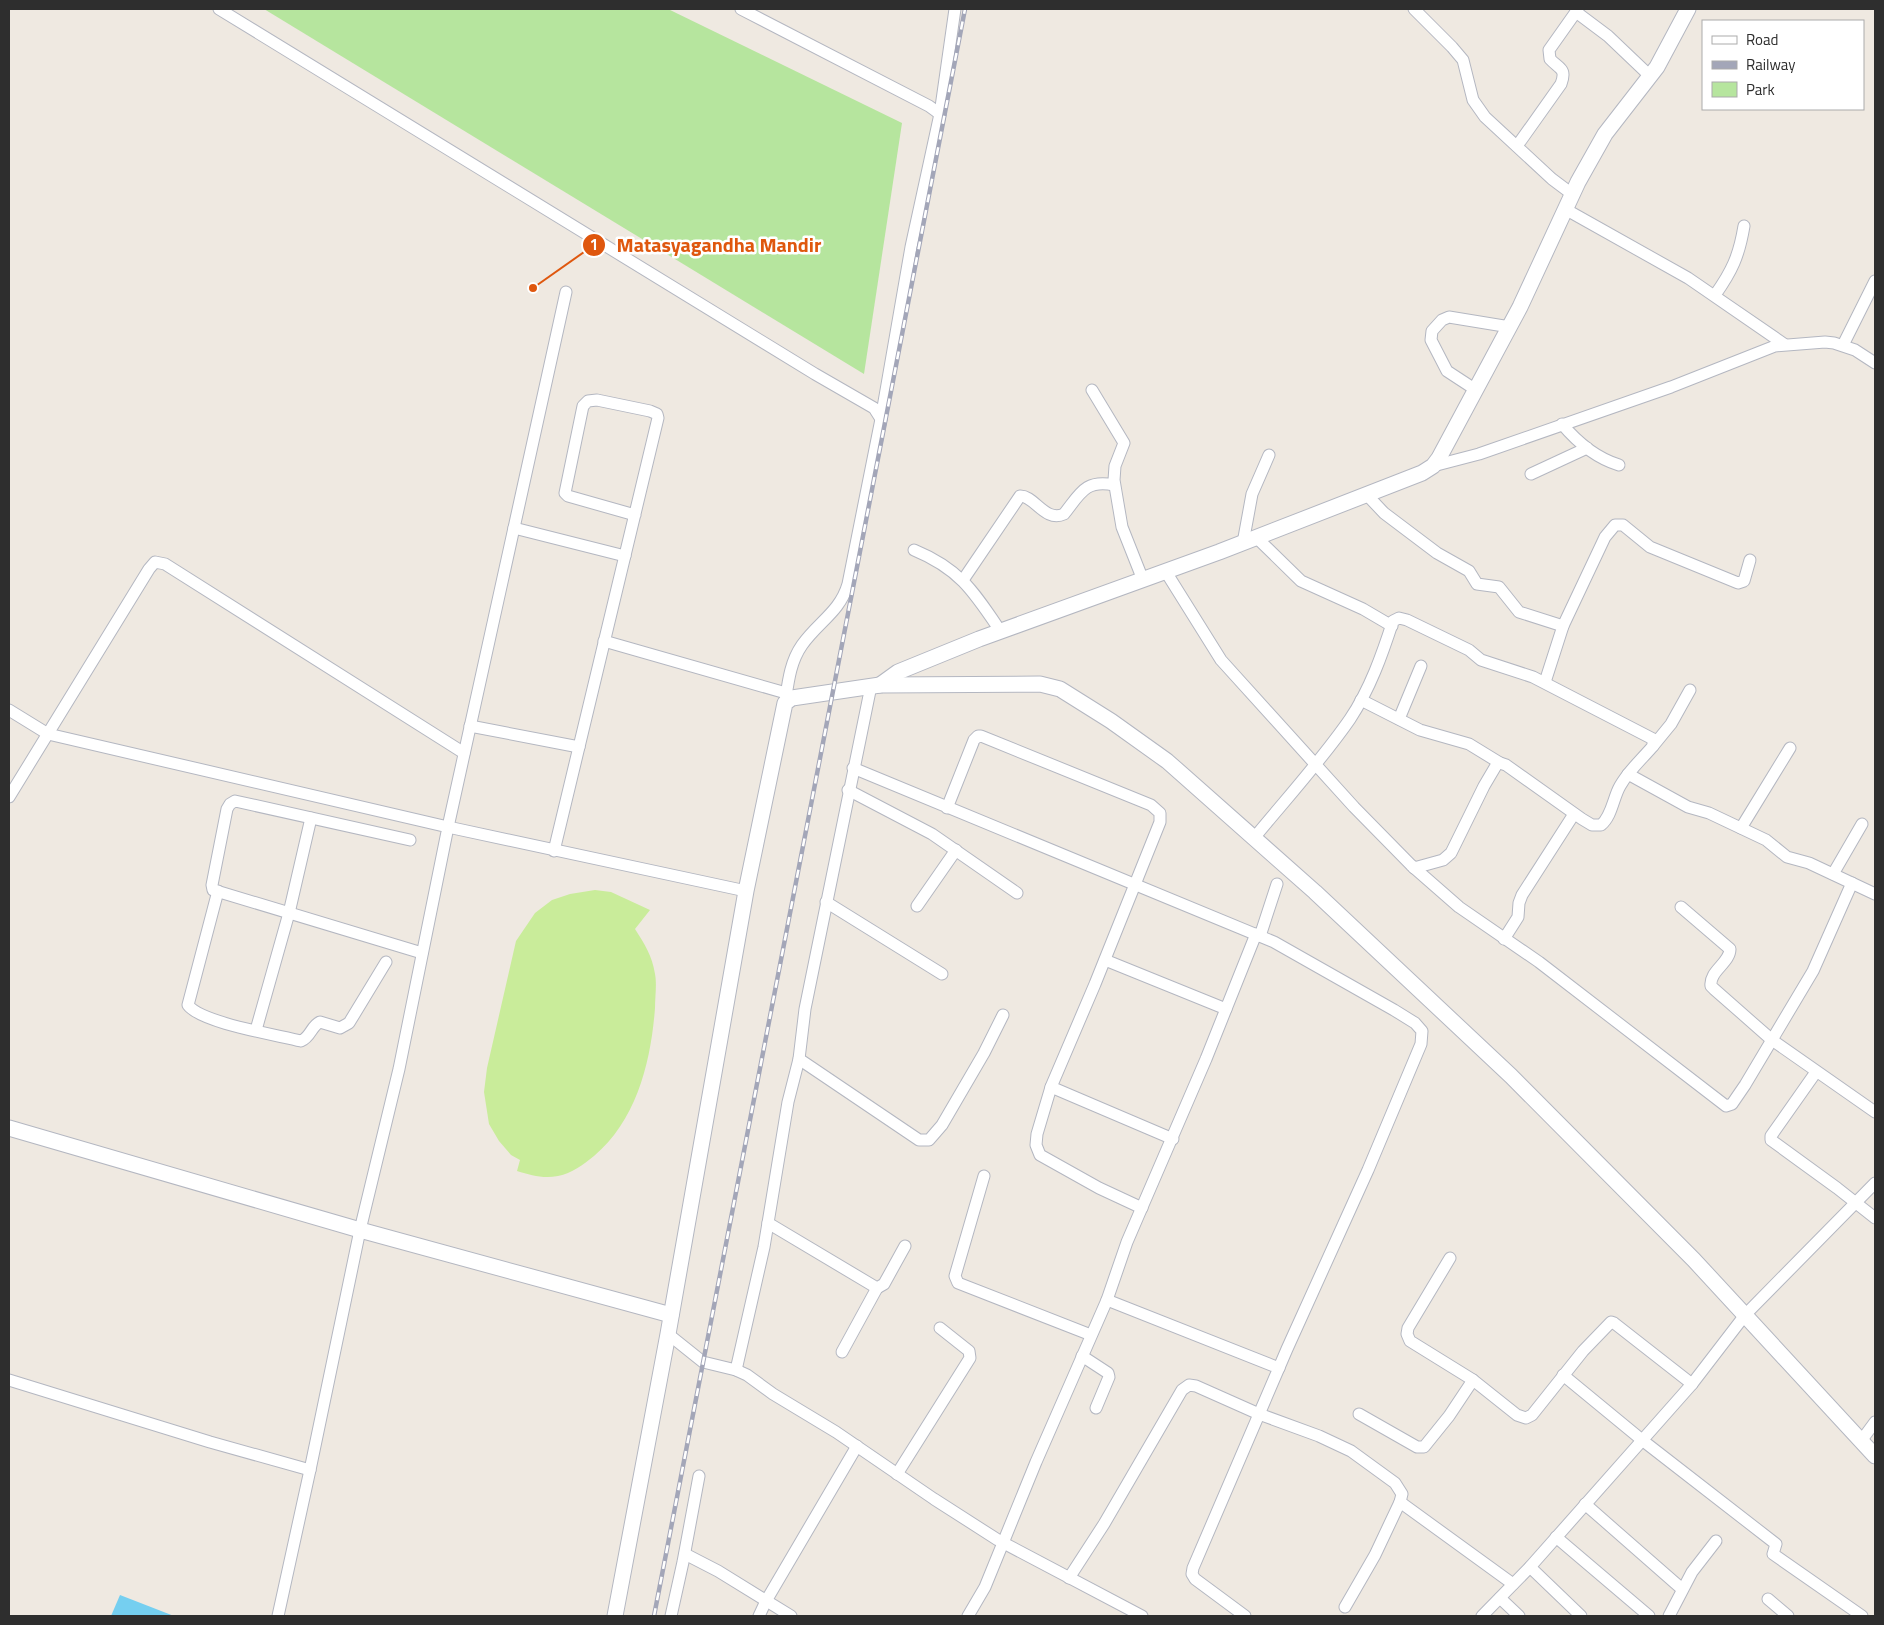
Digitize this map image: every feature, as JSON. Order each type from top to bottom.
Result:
[{"type":"main road","points":[[875,686],[898,672],[1422,474],[1433,466],[1510,326],[1572,194],[1605,134],[1650,76],[1668,49],[1688,9]]},
{"type":"main road","points":[[615,1616],[668,1334],[746,891],[786,698],[875,686],[1040,684],[1060,689],[1167,761],[1315,892],[1511,1076],[1694,1260],[1875,1456]]},
{"type":"main road","points":[[9,1128],[360,1230],[671,1315]]},
{"type":"street","points":[[219,9],[869,405],[877,411],[881,418]]},
{"type":"street","points":[[741,9],[929,106],[940,114]]},
{"type":"street","points":[[604,641],[786,698],[792,665],[802,644],[840,604],[845,594],[881,418],[912,248],[940,114],[954,9]]},
{"type":"street","points":[[1414,9],[1458,54],[1465,66],[1470,91],[1485,117],[1552,179],[1572,194]]},
{"type":"street","points":[[1517,146],[1561,84],[1564,74],[1550,59],[1548,54],[1552,45],[1577,10],[1608,36],[1650,76]]},
{"type":"street","points":[[1566,209],[1688,278],[1784,344]]},
{"type":"street","points":[[1715,295],[1733,266],[1741,245],[1744,226]]},
{"type":"street","points":[[1843,345],[1875,280]]},
{"type":"street","points":[[278,1616],[360,1230],[399,1069],[448,827],[566,292]]},
{"type":"street","points":[[1476,390],[1447,371],[1430,340],[1432,330],[1442,320],[1449,317],[1510,326]]},
{"type":"street","points":[[1433,466],[1479,454],[1671,387],[1775,346],[1825,342],[1843,345],[1855,350],[1875,364]]},
{"type":"street","points":[[1092,390],[1124,443],[1115,466],[1114,484],[1122,527],[1143,580]]},
{"type":"street","points":[[554,850],[658,418],[657,414],[650,411],[597,400],[588,401],[583,406],[565,493],[568,496],[634,515]]},
{"type":"street","points":[[1562,424],[1572,436],[1599,457],[1619,465]]},
{"type":"street","points":[[1531,474],[1587,448]]},
{"type":"street","points":[[1269,455],[1252,494],[1250,540],[1302,581],[1363,609],[1392,626]]},
{"type":"street","points":[[963,580],[1020,496],[1025,496],[1044,512],[1059,516],[1064,514],[1084,489],[1090,485],[1103,482],[1114,484]]},
{"type":"street","points":[[1367,495],[1384,513],[1437,553],[1469,571],[1477,584],[1499,587],[1520,612],[1563,626]]},
{"type":"street","points":[[1545,682],[1563,626],[1605,538],[1615,525],[1623,525],[1650,546],[1738,583],[1744,581],[1750,560]]},
{"type":"street","points":[[514,528],[625,556]]},
{"type":"street","points":[[914,550],[944,564],[963,580],[973,590],[1001,632]]},
{"type":"street","points":[[9,797],[152,564],[160,562],[464,753]]},
{"type":"street","points":[[1166,572],[1221,660],[1354,807],[1414,868],[1459,907],[1539,962],[1726,1106],[1732,1104],[1814,971],[1852,884]]},
{"type":"street","points":[[1254,838],[1315,764],[1349,719],[1377,666],[1395,619],[1407,620],[1469,650],[1484,661],[1513,669],[1545,682],[1649,735],[1653,739],[1653,746]]},
{"type":"street","points":[[1399,719],[1421,666]]},
{"type":"street","points":[[736,1370],[768,1223],[788,1102],[799,1058],[805,1009],[848,790],[875,686]]},
{"type":"street","points":[[1360,700],[1420,730],[1469,744],[1506,765],[1592,825],[1602,825],[1607,819],[1614,798],[1628,774],[1671,724],[1690,690]]},
{"type":"street","points":[[9,710],[48,734],[448,827],[746,891]]},
{"type":"street","points":[[470,726],[579,747]]},
{"type":"street","points":[[947,808],[974,740],[978,736],[982,736],[1152,805],[1160,814],[1160,822],[1135,885],[1051,1087],[1037,1134],[1036,1145],[1040,1155],[1099,1188],[1142,1208]]},
{"type":"street","points":[[1741,828],[1790,748]]},
{"type":"street","points":[[1414,868],[1444,860],[1451,853],[1494,767],[1500,763]]},
{"type":"street","points":[[853,768],[1258,935],[1394,1010],[1420,1027],[1422,1035],[1421,1044],[1368,1170],[1279,1368],[1193,1568],[1192,1574],[1195,1579],[1245,1616]]},
{"type":"street","points":[[1628,774],[1688,807],[1709,813],[1766,840],[1787,857],[1809,863],[1875,894]]},
{"type":"street","points":[[848,790],[909,821],[956,850],[1017,893]]},
{"type":"street","points":[[410,840],[235,801],[230,804],[227,810],[212,886],[213,890],[218,892],[422,953]]},
{"type":"street","points":[[1504,938],[1518,917],[1519,903],[1522,895],[1574,814]]},
{"type":"street","points":[[256,1030],[288,913],[311,818]]},
{"type":"street","points":[[1832,874],[1862,824]]},
{"type":"street","points":[[917,906],[956,850]]},
{"type":"street","points":[[968,1616],[985,1587],[1002,1542],[1107,1300],[1127,1242],[1173,1139],[1258,935],[1276,884]]},
{"type":"street","points":[[218,892],[188,1005],[193,1011],[210,1019],[301,1041],[306,1039],[313,1027],[320,1022],[335,1027],[344,1026],[349,1023],[386,962]]},
{"type":"street","points":[[826,902],[942,974]]},
{"type":"street","points":[[1681,907],[1728,945],[1730,949],[1729,957],[1712,978],[1711,986],[1772,1040],[1875,1112]]},
{"type":"street","points":[[1105,960],[1226,1009]]},
{"type":"street","points":[[799,1058],[919,1140],[929,1140],[942,1125],[984,1053],[1003,1015]]},
{"type":"street","points":[[1816,1072],[1770,1136],[1771,1140],[1875,1218]]},
{"type":"street","points":[[1051,1087],[1173,1139]]},
{"type":"street","points":[[984,1176],[955,1276],[958,1283],[1092,1334]]},
{"type":"street","points":[[1482,1616],[1530,1567],[1692,1384],[1745,1316],[1875,1183]]},
{"type":"street","points":[[768,1223],[877,1288]]},
{"type":"street","points":[[842,1352],[877,1288],[884,1284],[905,1246]]},
{"type":"street","points":[[1450,1258],[1408,1328],[1407,1334],[1410,1341],[1473,1380],[1517,1415],[1529,1418],[1583,1350],[1611,1322],[1614,1322],[1692,1384]]},
{"type":"street","points":[[1107,1300],[1279,1368]]},
{"type":"street","points":[[897,1474],[970,1358],[969,1351],[940,1328]]},
{"type":"street","points":[[668,1334],[703,1362],[736,1370],[747,1375],[773,1394],[857,1446],[1002,1542],[1142,1616]]},
{"type":"street","points":[[1082,1356],[1108,1373],[1109,1377],[1096,1408]]},
{"type":"street","points":[[1563,1375],[1642,1440],[1776,1544],[1773,1552],[1776,1556],[1862,1616]]},
{"type":"street","points":[[9,1380],[310,1470]]},
{"type":"street","points":[[1359,1414],[1416,1447],[1424,1447],[1449,1416],[1473,1380]]},
{"type":"street","points":[[1068,1578],[1104,1524],[1185,1387],[1196,1386],[1351,1451],[1396,1484],[1402,1494],[1400,1502],[1374,1555],[1345,1607]]},
{"type":"street","points":[[1861,1441],[1875,1422]]},
{"type":"street","points":[[759,1616],[857,1446]]},
{"type":"street","points":[[671,1616],[685,1554],[699,1476]]},
{"type":"street","points":[[1400,1502],[1513,1584]]},
{"type":"street","points":[[1585,1504],[1682,1589]]},
{"type":"street","points":[[1556,1537],[1649,1616]]},
{"type":"street","points":[[1669,1616],[1692,1572],[1716,1541]]},
{"type":"street","points":[[685,1554],[718,1571],[791,1616]]},
{"type":"street","points":[[1530,1567],[1581,1616]]},
{"type":"street","points":[[1500,1598],[1520,1616]]},
{"type":"street","points":[[1768,1599],[1788,1616]]},
{"type":"green space","points":[[264,9],[668,9],[902,123],[864,374]]},
{"type":"green space","points":[[595,890],[611,892],[650,910],[635,929],[650,956],[656,978],[655,1008],[650,1048],[639,1088],[631,1107],[609,1141],[594,1156],[568,1173],[553,1177],[532,1175],[517,1171],[520,1160],[511,1155],[499,1141],[489,1124],[484,1092],[487,1068],[516,941],[535,913],[552,900],[570,894]]},
{"type":"water","points":[[120,1595],[174,1616],[111,1616]]},
{"type":"railway","points":[[654,1616],[965,9]]},
{"type":"place","name":"Matasyagandha Mandir","points":[[533,288]]}]
